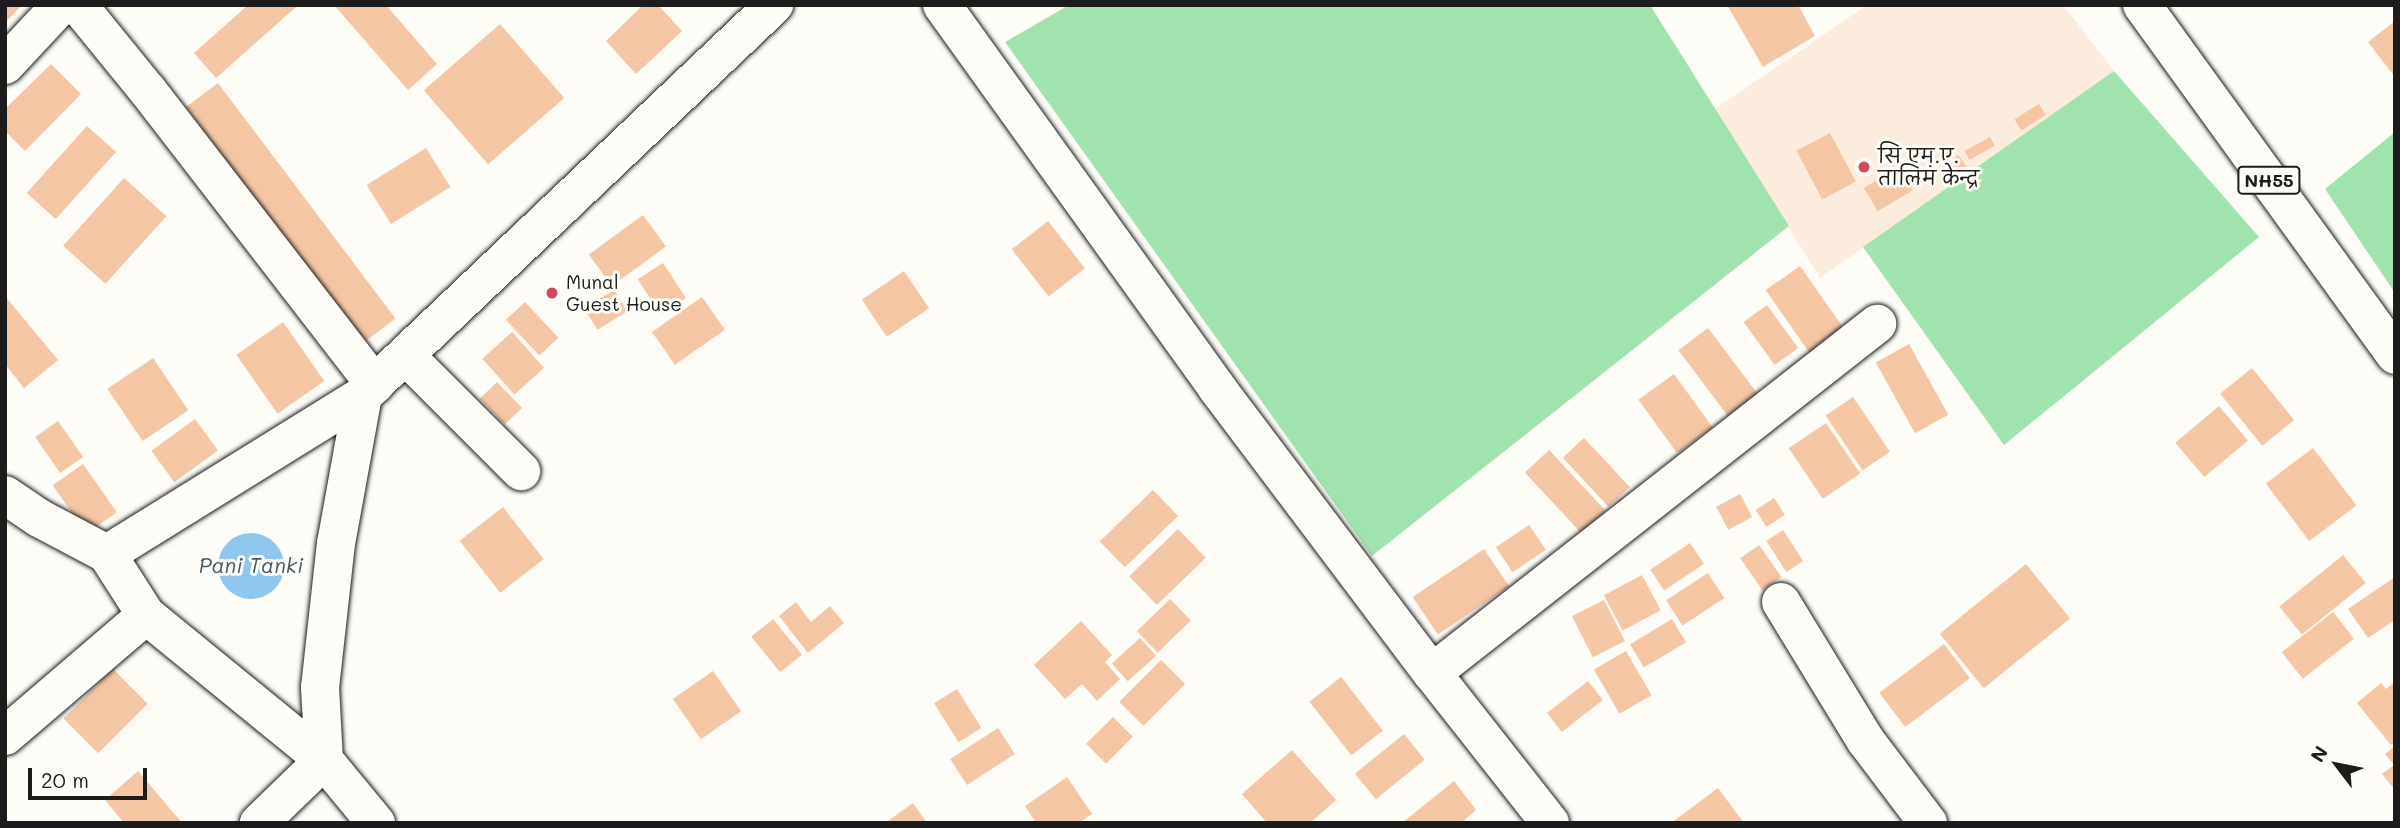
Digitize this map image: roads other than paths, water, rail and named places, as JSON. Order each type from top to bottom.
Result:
[{"type":"street","points":[[5,65],[61,5]]},
{"type":"street","points":[[78,5],[148,91],[369,390],[336,543],[320,687],[324,760],[259,823]]},
{"type":"street","points":[[107,554],[369,390],[774,5]]},
{"type":"street","points":[[942,5],[1217,388],[1432,673],[1550,823]]},
{"type":"street","name":"NH55","points":[[2142,5],[2395,355]]},
{"type":"street","points":[[1432,673],[1877,324]]},
{"type":"street","points":[[406,356],[521,471]]},
{"type":"street","points":[[5,495],[39,518],[107,554],[146,615],[324,760],[376,823]]},
{"type":"street","points":[[1781,602],[1866,740],[1928,823]]},
{"type":"street","points":[[5,736],[146,615]]},
{"type":"water","name":"Pani Tanki","points":[[244,533],[258,533],[270,538],[279,547],[284,566],[282,579],[275,590],[258,599],[244,599],[232,594],[223,585],[218,573],[218,559],[223,547],[232,538]]},
{"type":"place","name":"सि.एम्.ए. तालिम केन्द्र","points":[[1864,167]]},
{"type":"place","name":"Munal Guest House","points":[[552,293]]}]
